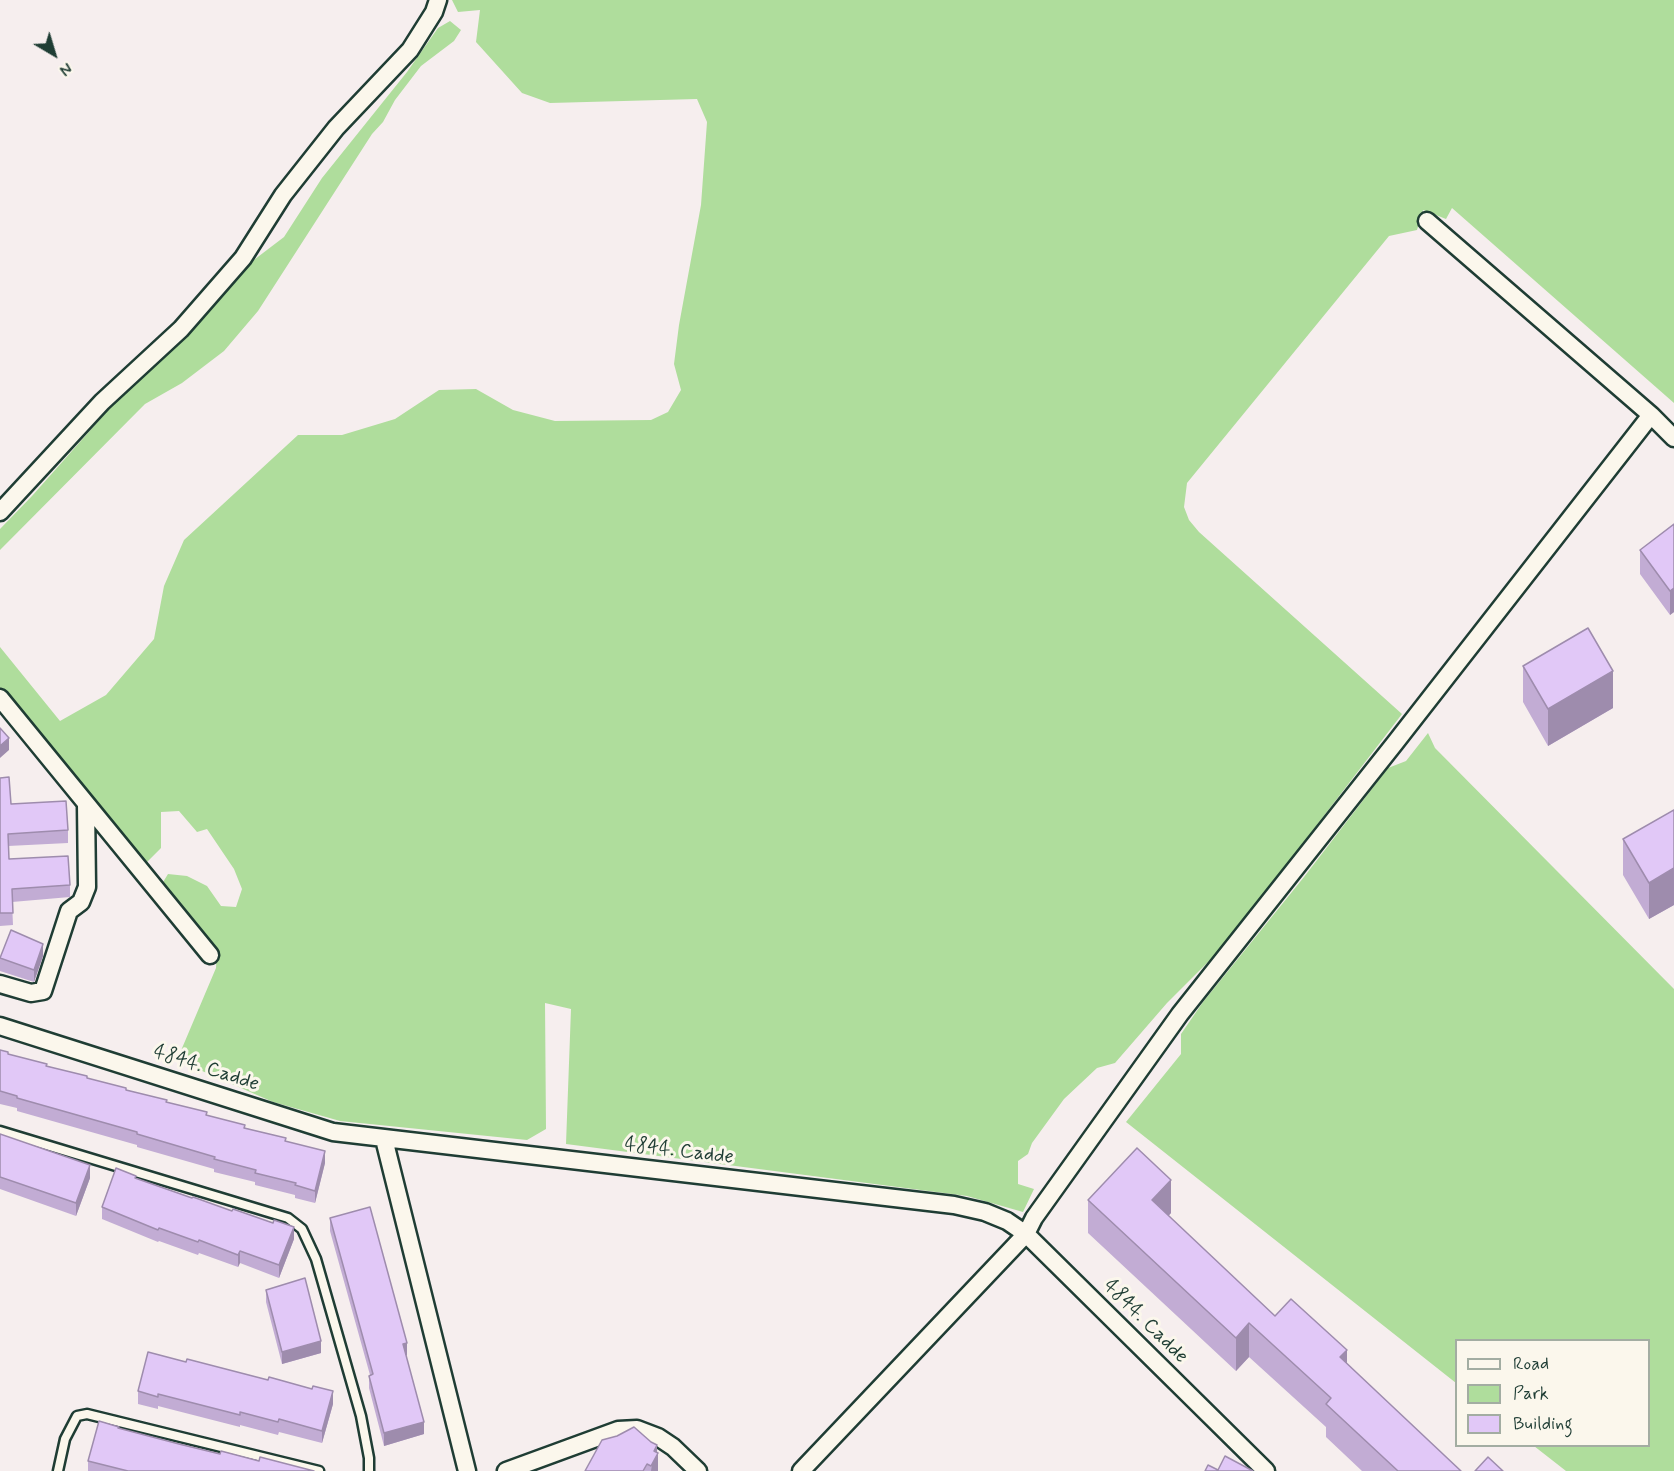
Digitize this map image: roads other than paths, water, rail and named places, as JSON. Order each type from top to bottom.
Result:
[{"type":"street","points":[[0,512],[102,402],[181,329],[243,258],[283,195],[336,128],[410,50],[434,12],[438,0]]},
{"type":"street","points":[[1427,221],[1674,438]]},
{"type":"street","points":[[801,1471],[1026,1234],[1034,1218],[1180,1014],[1650,416]]},
{"type":"street","points":[[0,698],[210,955]]},
{"type":"street","points":[[0,984],[31,993],[43,991],[69,911],[81,902],[87,887],[86,804]]},
{"type":"street","name":"4844. Cadde","points":[[0,1026],[333,1132],[954,1205],[985,1212],[1007,1221],[1026,1234],[1266,1471]]},
{"type":"street","points":[[384,1139],[467,1471]]},
{"type":"street","points":[[506,1471],[618,1430],[637,1429],[658,1437],[673,1447],[698,1471]]},
{"type":"lane","points":[[0,1131],[288,1218],[302,1229],[316,1259],[361,1416],[369,1458],[369,1471]]},
{"type":"lane","points":[[58,1471],[65,1439],[77,1416],[87,1414],[319,1471]]}]
